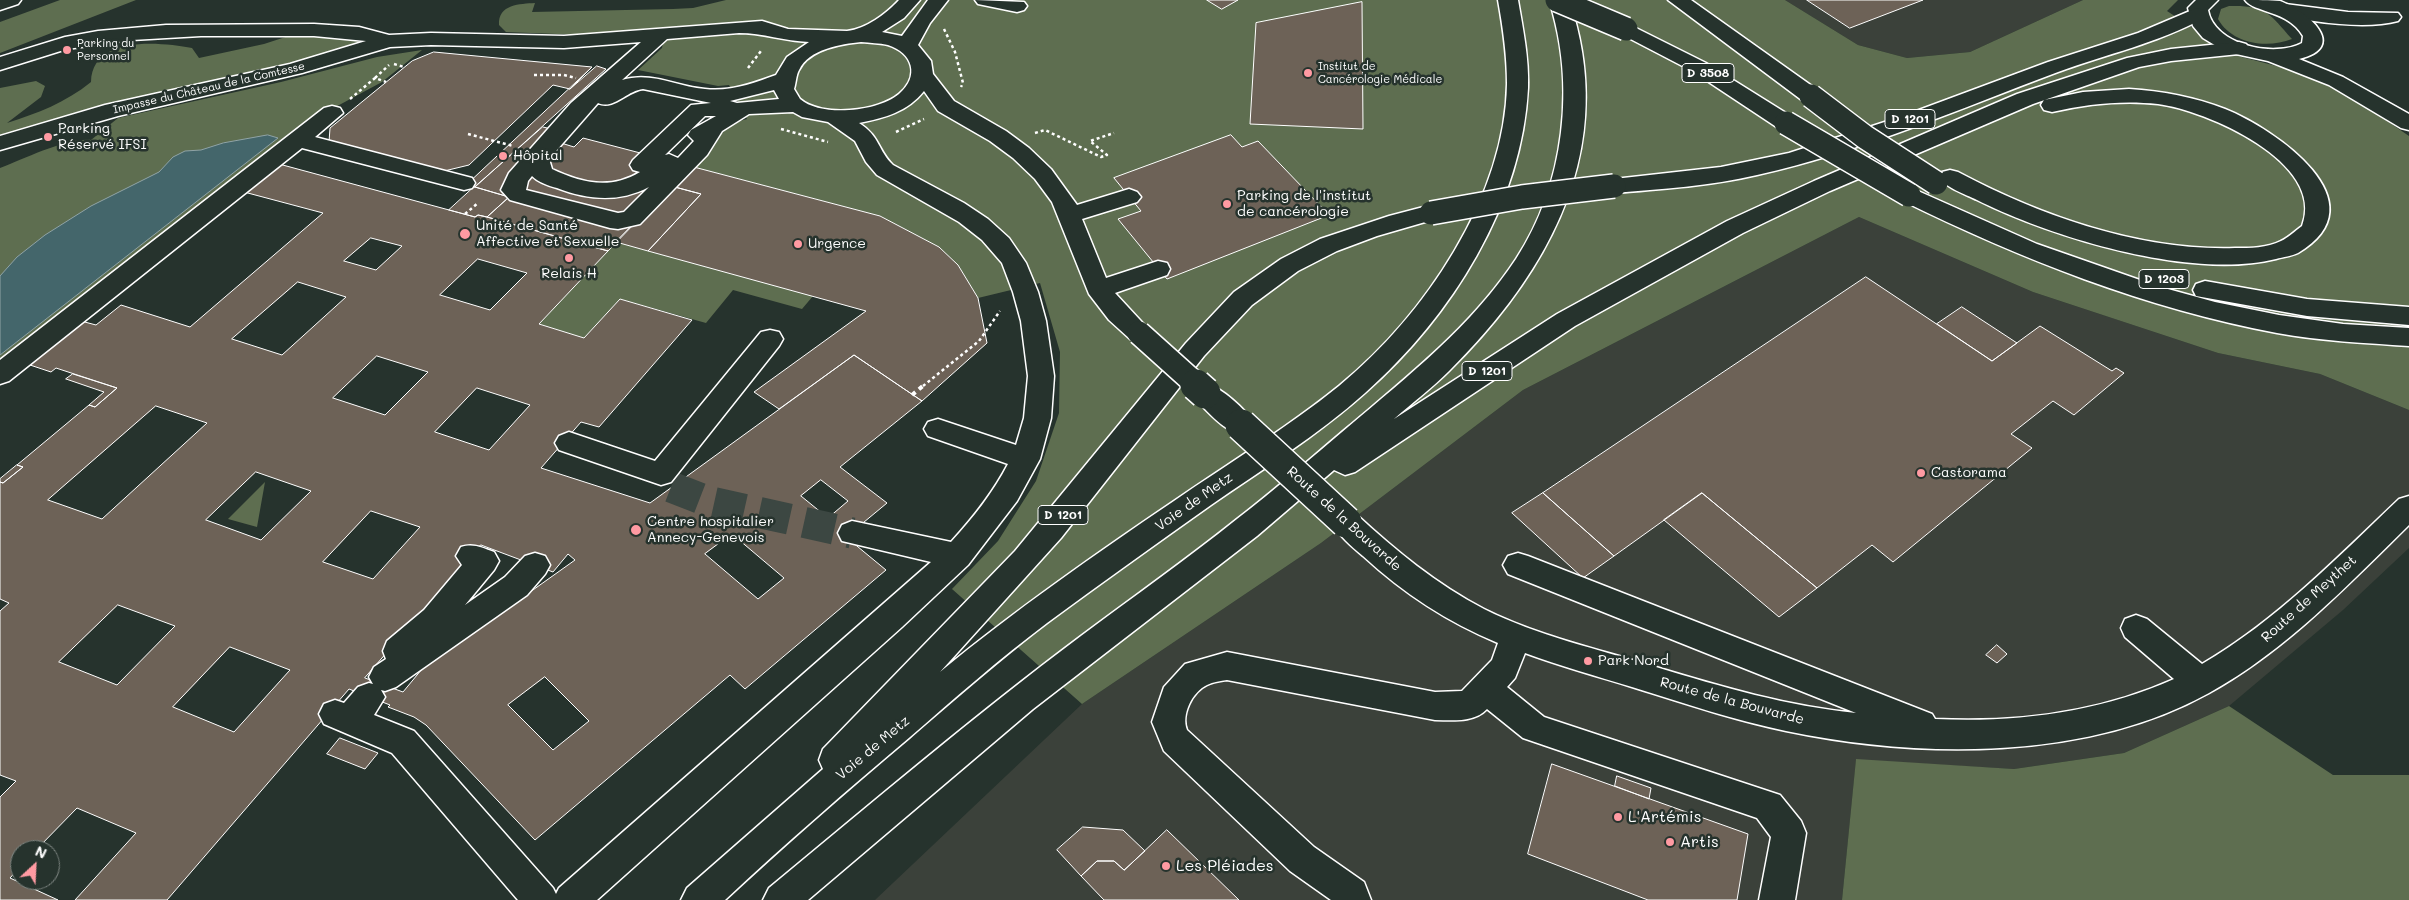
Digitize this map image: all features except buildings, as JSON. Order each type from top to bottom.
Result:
[{"type":"main road","points":[[0,4],[11,0]]},
{"type":"main road","points":[[566,145],[614,100],[625,93],[639,90],[675,91],[706,96],[725,96],[749,91],[787,73],[812,48],[853,37],[897,14],[910,0]]},
{"type":"main road","points":[[907,46],[921,20],[938,0]]},
{"type":"main road","name":"Voie de Metz","points":[[698,900],[824,788],[1033,616],[1302,429],[1350,391],[1408,332],[1460,264],[1479,231],[1503,172],[1514,132],[1518,85],[1517,50],[1508,0]]},
{"type":"main road","points":[[1551,0],[1589,13]]},
{"type":"main road","points":[[1247,528],[1439,365],[1486,315],[1526,262],[1551,215],[1567,161],[1575,116],[1573,60],[1564,15],[1558,0]]},
{"type":"main road","name":"D 3508","points":[[1558,0],[1626,29],[1707,72],[1786,122]]},
{"type":"main road","name":"D 3508","points":[[1678,0],[1819,93]]},
{"type":"main road","points":[[1706,2],[1819,93]]},
{"type":"main road","points":[[2270,4],[2348,18],[2388,8]]},
{"type":"main road","points":[[2270,4],[2308,27],[2325,58],[2388,109],[2409,123]]},
{"type":"main road","points":[[2203,7],[2205,29],[2239,48],[2273,56],[2336,81],[2388,109]]},
{"type":"main road","name":"D 1201","points":[[727,873],[1019,565],[1232,308],[1269,277],[1303,257],[1341,238],[1384,224],[1432,213],[1522,197],[1755,168],[1834,146],[2060,64],[2143,38],[2182,23],[2203,7]]},
{"type":"main road","points":[[2388,8],[2409,27]]},
{"type":"main road","points":[[2313,39],[2355,29],[2382,28],[2388,8]]},
{"type":"main road","name":"Impasse du Château de la Comtesse","points":[[0,143],[113,110],[295,69],[388,41],[430,38],[463,41],[564,42],[747,27],[762,27],[786,35],[853,37]]},
{"type":"main road","name":"Impasse du Château de la Comtesse","points":[[0,64],[70,41],[128,33],[319,30],[359,33],[388,41]]},
{"type":"main road","points":[[660,35],[579,108],[537,158],[517,178],[513,190],[518,196],[618,222],[632,218],[699,150],[715,124]]},
{"type":"main road","points":[[786,35],[787,73],[784,88],[788,97],[795,105],[814,114],[835,118],[862,116],[892,107],[909,96],[918,86],[923,75],[922,64],[917,54],[907,46],[894,40],[853,37]]},
{"type":"main road","points":[[2273,56],[2300,54],[2312,46],[2313,39]]},
{"type":"main road","name":"D 1201","points":[[782,900],[1022,699],[1247,528],[1566,320],[1622,287],[1735,228],[1822,186],[2026,100],[2134,62],[2171,55],[2239,48]]},
{"type":"main road","name":"Route de la Bouvarde","points":[[923,75],[946,106],[998,136],[1021,153],[1043,174],[1063,200],[1100,289],[1118,314],[1241,425],[1385,560],[1433,595],[1455,608],[1516,637],[1745,707],[1808,721],[1876,730],[1944,733],[2014,732],[2075,723],[2119,714],[2156,702],[2200,682]]},
{"type":"main road","points":[[537,158],[572,130],[614,91],[628,84],[633,82],[652,82],[675,91]]},
{"type":"main road","name":"D 1203","points":[[1819,93],[1865,137],[2031,232],[2139,272],[2204,290],[2283,306],[2358,314],[2409,316]]},
{"type":"main road","points":[[1943,180],[2020,211],[2075,230],[2136,246],[2205,256],[2237,258],[2260,256],[2292,246],[2311,231],[2316,217],[2318,203],[2309,181],[2292,161],[2267,141],[2238,124],[2175,101],[2112,95],[2081,98],[1957,130]]},
{"type":"main road","points":[[641,165],[699,110],[795,105]]},
{"type":"main road","name":"Route de la Bouvarde","points":[[892,107],[946,106]]},
{"type":"main road","points":[[866,139],[892,107]]},
{"type":"main road","points":[[537,158],[542,173],[573,188],[593,192],[624,190],[653,176],[692,139],[744,108]]},
{"type":"main road","points":[[0,374],[332,114]]},
{"type":"main road","points":[[571,900],[904,607],[958,556],[992,516],[1026,459],[1039,417],[1042,385],[1041,355],[1030,307],[1011,258],[1002,246],[962,212],[886,171],[873,158],[866,139],[835,118]]},
{"type":"main road","name":"D 1203","points":[[1786,122],[1909,195],[1959,221],[2058,263],[2172,300],[2252,319],[2304,329],[2409,338]]},
{"type":"main road","points":[[298,140],[464,182]]},
{"type":"main road","points":[[1070,215],[1129,196]]},
{"type":"main road","points":[[1100,289],[1158,269]]},
{"type":"main road","points":[[569,443],[666,481],[770,339]]},
{"type":"main road","points":[[938,429],[955,437],[1026,459]]},
{"type":"main road","name":"Route de Meythet","points":[[2200,682],[2233,662],[2278,630],[2409,506]]},
{"type":"main road","points":[[852,532],[958,556]]},
{"type":"main road","points":[[364,698],[398,651],[435,619],[484,561],[471,556]]},
{"type":"main road","points":[[364,698],[516,586],[535,565]]},
{"type":"main road","points":[[1518,565],[1944,733]]},
{"type":"main road","points":[[2136,628],[2200,682]]},
{"type":"main road","points":[[1354,900],[1352,894],[1302,859],[1175,740],[1168,722],[1175,697],[1196,674],[1227,666],[1435,706],[1470,705],[1504,668],[1516,637]]},
{"type":"main road","points":[[1485,689],[1534,728],[1768,806],[1789,833],[1777,900]]},
{"type":"main road","points":[[364,698],[540,900]]},
{"type":"path","points":[[356,94],[391,63],[404,67]]},
{"type":"path","points":[[534,75],[564,75]]},
{"type":"path","points":[[375,78],[386,82]]},
{"type":"path","points":[[1030,134],[1045,130],[1101,157],[1107,154],[1090,142],[1114,133]]},
{"type":"path","points":[[468,134],[515,146]]},
{"type":"path","points":[[912,395],[979,342],[1000,311]]},
{"type":"shaded area","points":[[1785,0],[2083,0],[1970,52],[1907,58],[1858,45]]},
{"type":"shaded area","name":"Park Nord","points":[[1859,217],[2033,292],[2218,353],[2320,374],[2409,410],[2409,548],[2343,610],[2229,706],[2124,753],[2014,769],[1856,760],[1842,900],[875,900],[1082,704],[1321,543],[1523,390]]},
{"type":"green space","points":[[60,0],[136,0],[0,53],[0,22]]},
{"type":"green space","points":[[726,0],[1785,0],[1858,45],[1907,58],[1970,52],[2083,0],[2178,0],[2167,11],[2234,55],[2315,76],[2368,108],[2409,136],[2409,410],[2320,374],[2218,353],[2033,292],[1859,217],[1523,390],[1321,543],[1082,704],[952,589],[998,541],[1036,481],[1059,413],[1060,352],[1040,283],[978,298],[958,265],[939,247],[880,216],[690,166],[732,123],[747,119],[729,85],[718,86],[638,70],[662,48],[666,28],[582,35],[506,32],[499,25],[502,13],[506,9],[523,4],[535,3],[532,12],[693,8]]},
{"type":"green space","points":[[2229,6],[2251,7],[2266,12],[2292,39],[2272,44],[2261,44],[2241,39],[2232,34],[2218,19],[2221,9]]},
{"type":"green space","points":[[310,29],[367,39],[257,82],[0,142],[0,88],[36,81],[45,86],[41,97],[7,123],[51,107],[71,96],[91,82],[94,67],[103,56],[115,49],[130,45],[163,44],[192,48],[199,58],[264,44]]},
{"type":"green space","points":[[422,50],[382,82],[328,111],[0,363],[0,168],[69,142],[91,140],[118,118],[281,82],[377,57]]},
{"type":"green space","points":[[616,242],[813,296],[802,309],[733,290],[706,323],[620,299],[584,338],[539,324]]},
{"type":"green space","points":[[265,482],[257,527],[228,519]]},
{"type":"green space","points":[[2229,706],[2333,775],[2409,775],[2409,900],[1842,900],[1856,759],[2014,769],[2124,753]]},
{"type":"water","points":[[268,135],[278,138],[0,355],[0,276],[17,257],[45,235],[91,206],[159,172],[173,157],[185,151],[201,150],[223,143]]},
{"type":"tunnel","points":[[671,487],[707,501],[852,533]]},
{"type":"place","name":"Parking du Personnel","points":[[67,50]]},
{"type":"place","name":"Institut de Cancérologie Médicale","points":[[1308,73]]},
{"type":"place","name":"Parking Réservé IFSI","points":[[48,137]]},
{"type":"place","name":"Hôpital","points":[[503,156]]},
{"type":"place","name":"Parking de l'institut de cancérologie","points":[[1227,204]]},
{"type":"place","name":"Unité de Santé Affective et Sexuelle","points":[[465,234]]},
{"type":"place","name":"Urgence","points":[[798,244]]},
{"type":"place","name":"Relais H","points":[[569,258]]},
{"type":"place","name":"Castorama","points":[[1921,473]]},
{"type":"place","name":"Centre hospitalier Annecy-Genevois","points":[[636,530]]},
{"type":"place","name":"Park Nord","points":[[1588,661]]},
{"type":"place","name":"L'Artémis","points":[[1618,817]]},
{"type":"place","name":"Artis","points":[[1670,842]]},
{"type":"place","name":"Les Pléiades","points":[[1166,866]]}]
